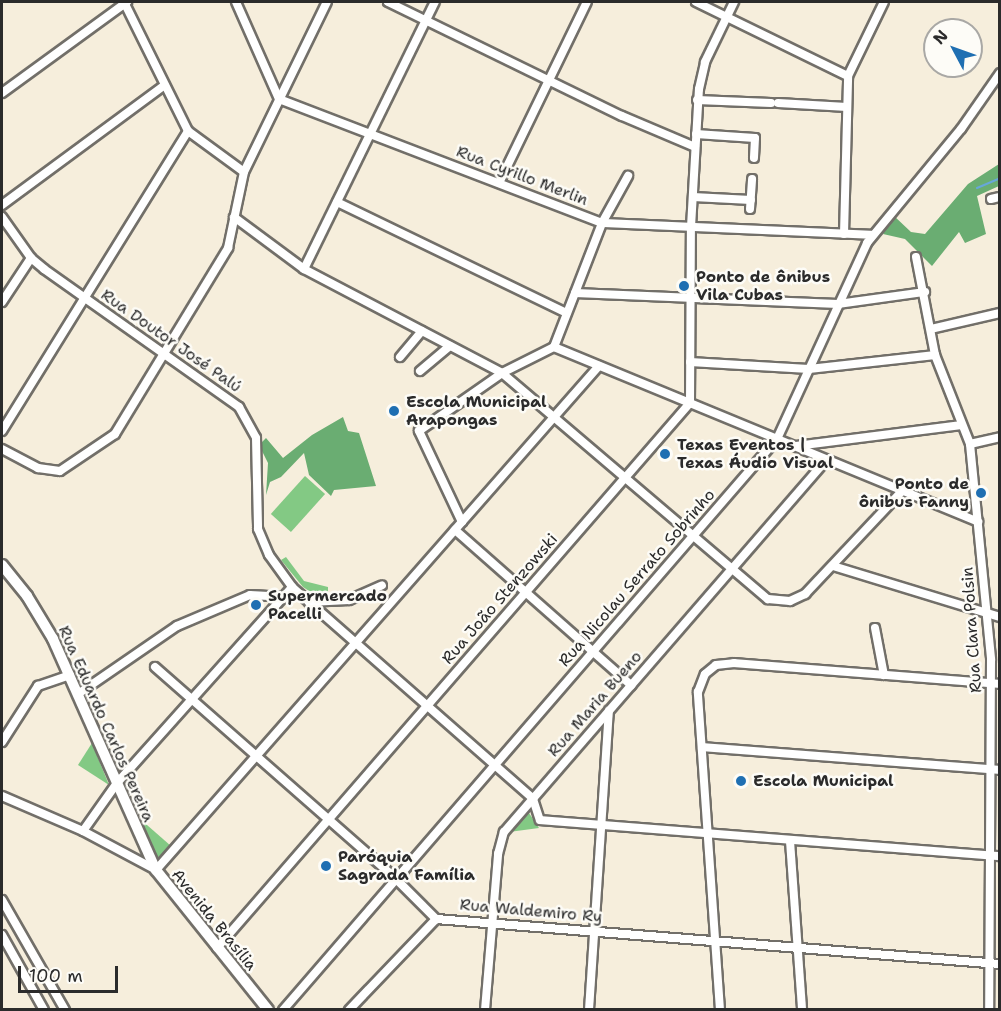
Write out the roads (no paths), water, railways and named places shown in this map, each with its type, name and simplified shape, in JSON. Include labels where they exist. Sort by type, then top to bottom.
[{"type":"main road","name":"Rua Eduardo Carlos Pereira","points":[[2,565],[34,605],[70,675],[156,870]]},
{"type":"main road","name":"Avenida Brasília","points":[[156,870],[268,1010]]},
{"type":"street","points":[[2,93],[125,2],[188,131],[244,171]]},
{"type":"street","points":[[236,2],[279,99]]},
{"type":"street","points":[[4,453],[46,471],[68,469],[115,434],[228,248],[244,171],[327,2]]},
{"type":"street","points":[[388,2],[695,147]]},
{"type":"street","points":[[304,269],[435,2]]},
{"type":"street","points":[[499,183],[587,2]]},
{"type":"street","points":[[696,2],[848,76]]},
{"type":"street","points":[[690,403],[691,227],[697,100],[705,62],[734,2]]},
{"type":"street","points":[[844,234],[848,76],[884,2]]},
{"type":"street","name":"Rua Nicolau Serrato Sobrinho","points":[[283,1010],[777,439],[838,304],[872,236],[961,129],[999,73]]},
{"type":"street","points":[[2,205],[165,85]]},
{"type":"street","name":"Rua Cyrillo Merlin","points":[[279,99],[602,223],[872,236]]},
{"type":"street","points":[[697,100],[847,107]]},
{"type":"street","points":[[2,431],[188,131]]},
{"type":"street","points":[[696,134],[755,138],[754,158]]},
{"type":"street","points":[[462,522],[419,431],[502,373],[554,347],[602,223],[628,176]]},
{"type":"street","points":[[693,197],[751,204],[752,179]]},
{"type":"street","points":[[337,202],[567,313]]},
{"type":"street","name":"Rua Doutor José Palú","points":[[2,217],[31,258],[84,299],[231,400],[250,422],[257,446],[261,540],[292,587],[533,799],[537,816],[544,822],[601,827]]},
{"type":"street","points":[[234,217],[304,269],[502,373],[760,594],[776,601],[805,594],[902,491]]},
{"type":"street","name":"Rua Clara Polsin","points":[[916,257],[925,292],[935,355],[970,444],[996,684],[995,963],[990,1010]]},
{"type":"street","points":[[2,302],[31,258]]},
{"type":"street","points":[[575,293],[838,304],[925,292]]},
{"type":"street","points":[[931,328],[999,313]]},
{"type":"street","points":[[400,357],[422,331]]},
{"type":"street","points":[[420,371],[450,346]]},
{"type":"street","points":[[554,347],[978,522]]},
{"type":"street","points":[[690,362],[809,369],[935,355]]},
{"type":"street","points":[[156,870],[599,366]]},
{"type":"street","name":"Rua João Stenzowski","points":[[217,948],[690,403]]},
{"type":"street","points":[[795,447],[962,425]]},
{"type":"street","points":[[970,444],[999,437]]},
{"type":"street","name":"Rua Maria Bueno","points":[[485,1010],[501,838],[826,460]]},
{"type":"street","points":[[454,530],[631,686]]},
{"type":"street","points":[[832,566],[999,617]]},
{"type":"street","points":[[309,602],[349,600],[382,585]]},
{"type":"street","points":[[83,831],[117,783],[292,587]]},
{"type":"street","points":[[78,694],[177,626],[250,595],[283,597]]},
{"type":"street","points":[[875,628],[884,675]]},
{"type":"street","points":[[720,1010],[698,692],[701,679],[710,669],[734,663],[996,684]]},
{"type":"street","name":"Rua Waldemiro Ry","points":[[155,667],[396,879],[436,919],[995,963]]},
{"type":"street","points":[[2,742],[38,686],[70,675]]},
{"type":"street","points":[[589,1010],[609,711]]},
{"type":"street","points":[[702,747],[995,770]]},
{"type":"street","name":"Avenida Brasília","points":[[2,796],[83,831],[156,870]]},
{"type":"street","points":[[601,827],[995,856]]},
{"type":"street","points":[[790,841],[802,1010]]},
{"type":"street","points":[[2,900],[65,1010]]},
{"type":"street","points":[[349,1010],[436,919]]},
{"type":"street","points":[[2,935],[44,1010]]},
{"type":"waterway","points":[[977,188],[1000,178]]},
{"type":"place","name":"Ponto de ônibus Vila Cubas","points":[[684,286]]},
{"type":"place","name":"Escola Municipal Arapongas","points":[[394,411]]},
{"type":"place","name":"Texas Eventos | Texas Áudio Visual","points":[[665,454]]},
{"type":"place","name":"Ponto de ônibus Fanny","points":[[981,493]]},
{"type":"place","name":"Supermercado Pacelli","points":[[256,605]]},
{"type":"place","name":"Escola Municipal","points":[[741,781]]},
{"type":"place","name":"Paróquia Sagrada Família","points":[[326,866]]}]
